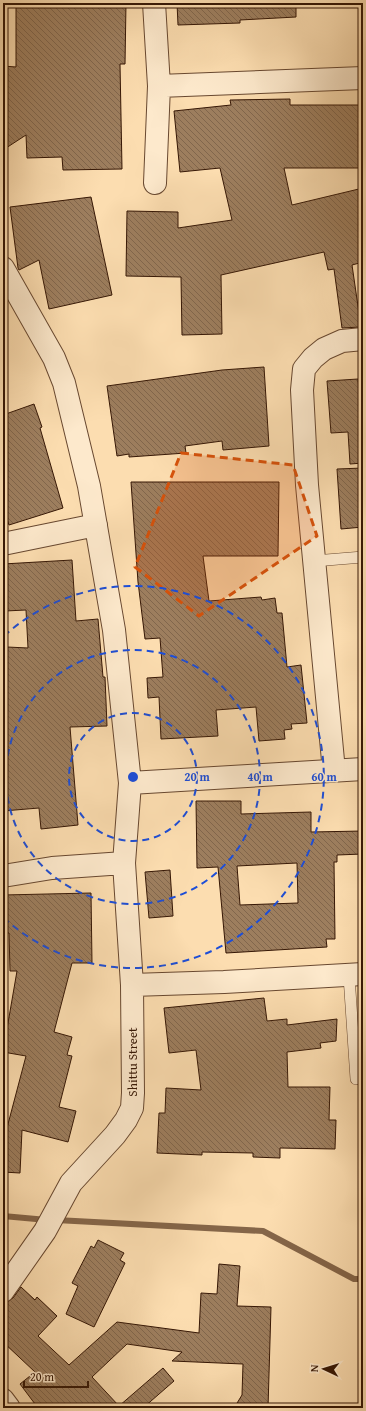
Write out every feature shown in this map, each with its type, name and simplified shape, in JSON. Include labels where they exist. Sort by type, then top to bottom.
[{"type":"street","points":[[154,3],[159,86],[155,183]]},
{"type":"street","points":[[159,86],[363,78]]},
{"type":"street","name":"Shittu Street","points":[[3,268],[54,358],[64,383],[89,486],[114,630],[130,783],[124,863],[132,985],[132,1108],[115,1135],[71,1183],[45,1231],[3,1291]]},
{"type":"street","points":[[334,771],[307,485],[302,390],[304,370],[313,358],[324,349],[342,341],[363,339]]},
{"type":"street","points":[[3,544],[96,525]]},
{"type":"street","points":[[130,783],[363,769]]},
{"type":"street","points":[[3,876],[52,868],[124,863]]},
{"type":"street","points":[[132,985],[356,975]]},
{"type":"street","points":[[3,1400],[9,1408]]},
{"type":"lane","points":[[314,561],[363,557]]},
{"type":"lane","points":[[356,975],[356,1079]]},
{"type":"highlighted area","points":[[181,453],[293,465],[317,536],[199,616],[135,567]]},
{"type":"building","points":[[16,3],[126,3],[125,64],[120,64],[122,169],[63,170],[62,157],[27,158],[26,135],[3,150],[3,66],[16,67]]},
{"type":"building","points":[[177,3],[296,3],[296,17],[240,20],[240,23],[178,25]]},
{"type":"building","points":[[290,99],[290,105],[363,105],[363,168],[284,168],[292,205],[363,188],[363,262],[352,265],[361,327],[342,328],[334,269],[328,270],[324,252],[221,275],[222,334],[182,335],[181,277],[126,276],[127,211],[178,212],[178,228],[232,220],[220,168],[180,172],[174,111],[231,105],[230,100]]},
{"type":"building","points":[[91,197],[112,295],[49,309],[39,260],[19,270],[18,268],[10,207]]},
{"type":"building","points":[[264,367],[269,446],[223,450],[222,441],[185,446],[186,453],[129,457],[129,454],[117,456],[107,386],[222,370]]},
{"type":"building","points":[[358,379],[359,390],[363,390],[363,463],[350,464],[348,432],[331,433],[327,381]]},
{"type":"building","points":[[34,404],[42,427],[40,428],[63,508],[9,525],[3,506],[3,415]]},
{"type":"building","points":[[363,468],[363,527],[341,529],[337,469]]},
{"type":"building","points":[[131,482],[279,482],[278,556],[203,556],[209,601],[261,597],[262,600],[275,598],[277,613],[282,613],[287,667],[301,665],[307,723],[291,724],[292,729],[284,730],[285,739],[259,741],[256,707],[216,710],[218,736],[161,739],[159,697],[148,698],[147,678],[163,677],[160,638],[145,639],[138,582]]},
{"type":"building","points":[[72,560],[76,621],[98,619],[103,677],[105,677],[107,726],[70,727],[78,825],[41,829],[39,808],[3,811],[3,676],[6,675],[7,647],[28,648],[26,610],[5,611],[3,564]]},
{"type":"building","points":[[196,801],[241,801],[241,814],[311,812],[311,832],[363,831],[363,854],[337,855],[337,862],[334,862],[335,939],[326,939],[327,947],[226,953],[218,867],[197,868]],"holes":[[[297,863],[298,903],[240,905],[237,866]]]},
{"type":"building","points":[[170,870],[173,916],[149,918],[145,872]]},
{"type":"building","points":[[91,893],[92,963],[72,963],[54,1032],[72,1037],[67,1055],[72,1056],[59,1107],[76,1111],[68,1142],[22,1130],[20,1173],[3,1172],[3,1143],[26,1056],[3,1052],[17,971],[10,971],[9,933],[3,933],[3,895]]},
{"type":"building","points":[[264,998],[267,1021],[287,1019],[287,1025],[337,1019],[336,1041],[320,1043],[321,1048],[287,1052],[288,1087],[330,1087],[329,1120],[336,1120],[335,1149],[280,1148],[280,1158],[253,1157],[253,1153],[202,1152],[202,1155],[157,1153],[159,1113],[165,1113],[166,1088],[201,1090],[196,1050],[169,1053],[164,1008]]},
{"type":"building","points":[[98,1240],[124,1253],[120,1260],[125,1263],[94,1327],[66,1314],[78,1286],[72,1283],[91,1246],[94,1248]]},
{"type":"building","points":[[219,1264],[240,1266],[237,1306],[271,1307],[268,1408],[234,1408],[242,1395],[243,1364],[172,1361],[182,1352],[127,1344],[92,1377],[119,1406],[163,1368],[174,1381],[143,1408],[38,1408],[20,1384],[35,1372],[3,1342],[3,1303],[13,1298],[21,1287],[35,1300],[37,1297],[57,1316],[38,1336],[69,1365],[117,1322],[199,1333],[201,1293],[217,1294]]},
{"type":"waterway","points":[[3,1216],[47,1220]]},
{"type":"waterway","points":[[56,1220],[263,1231],[354,1279],[363,1279]]}]
